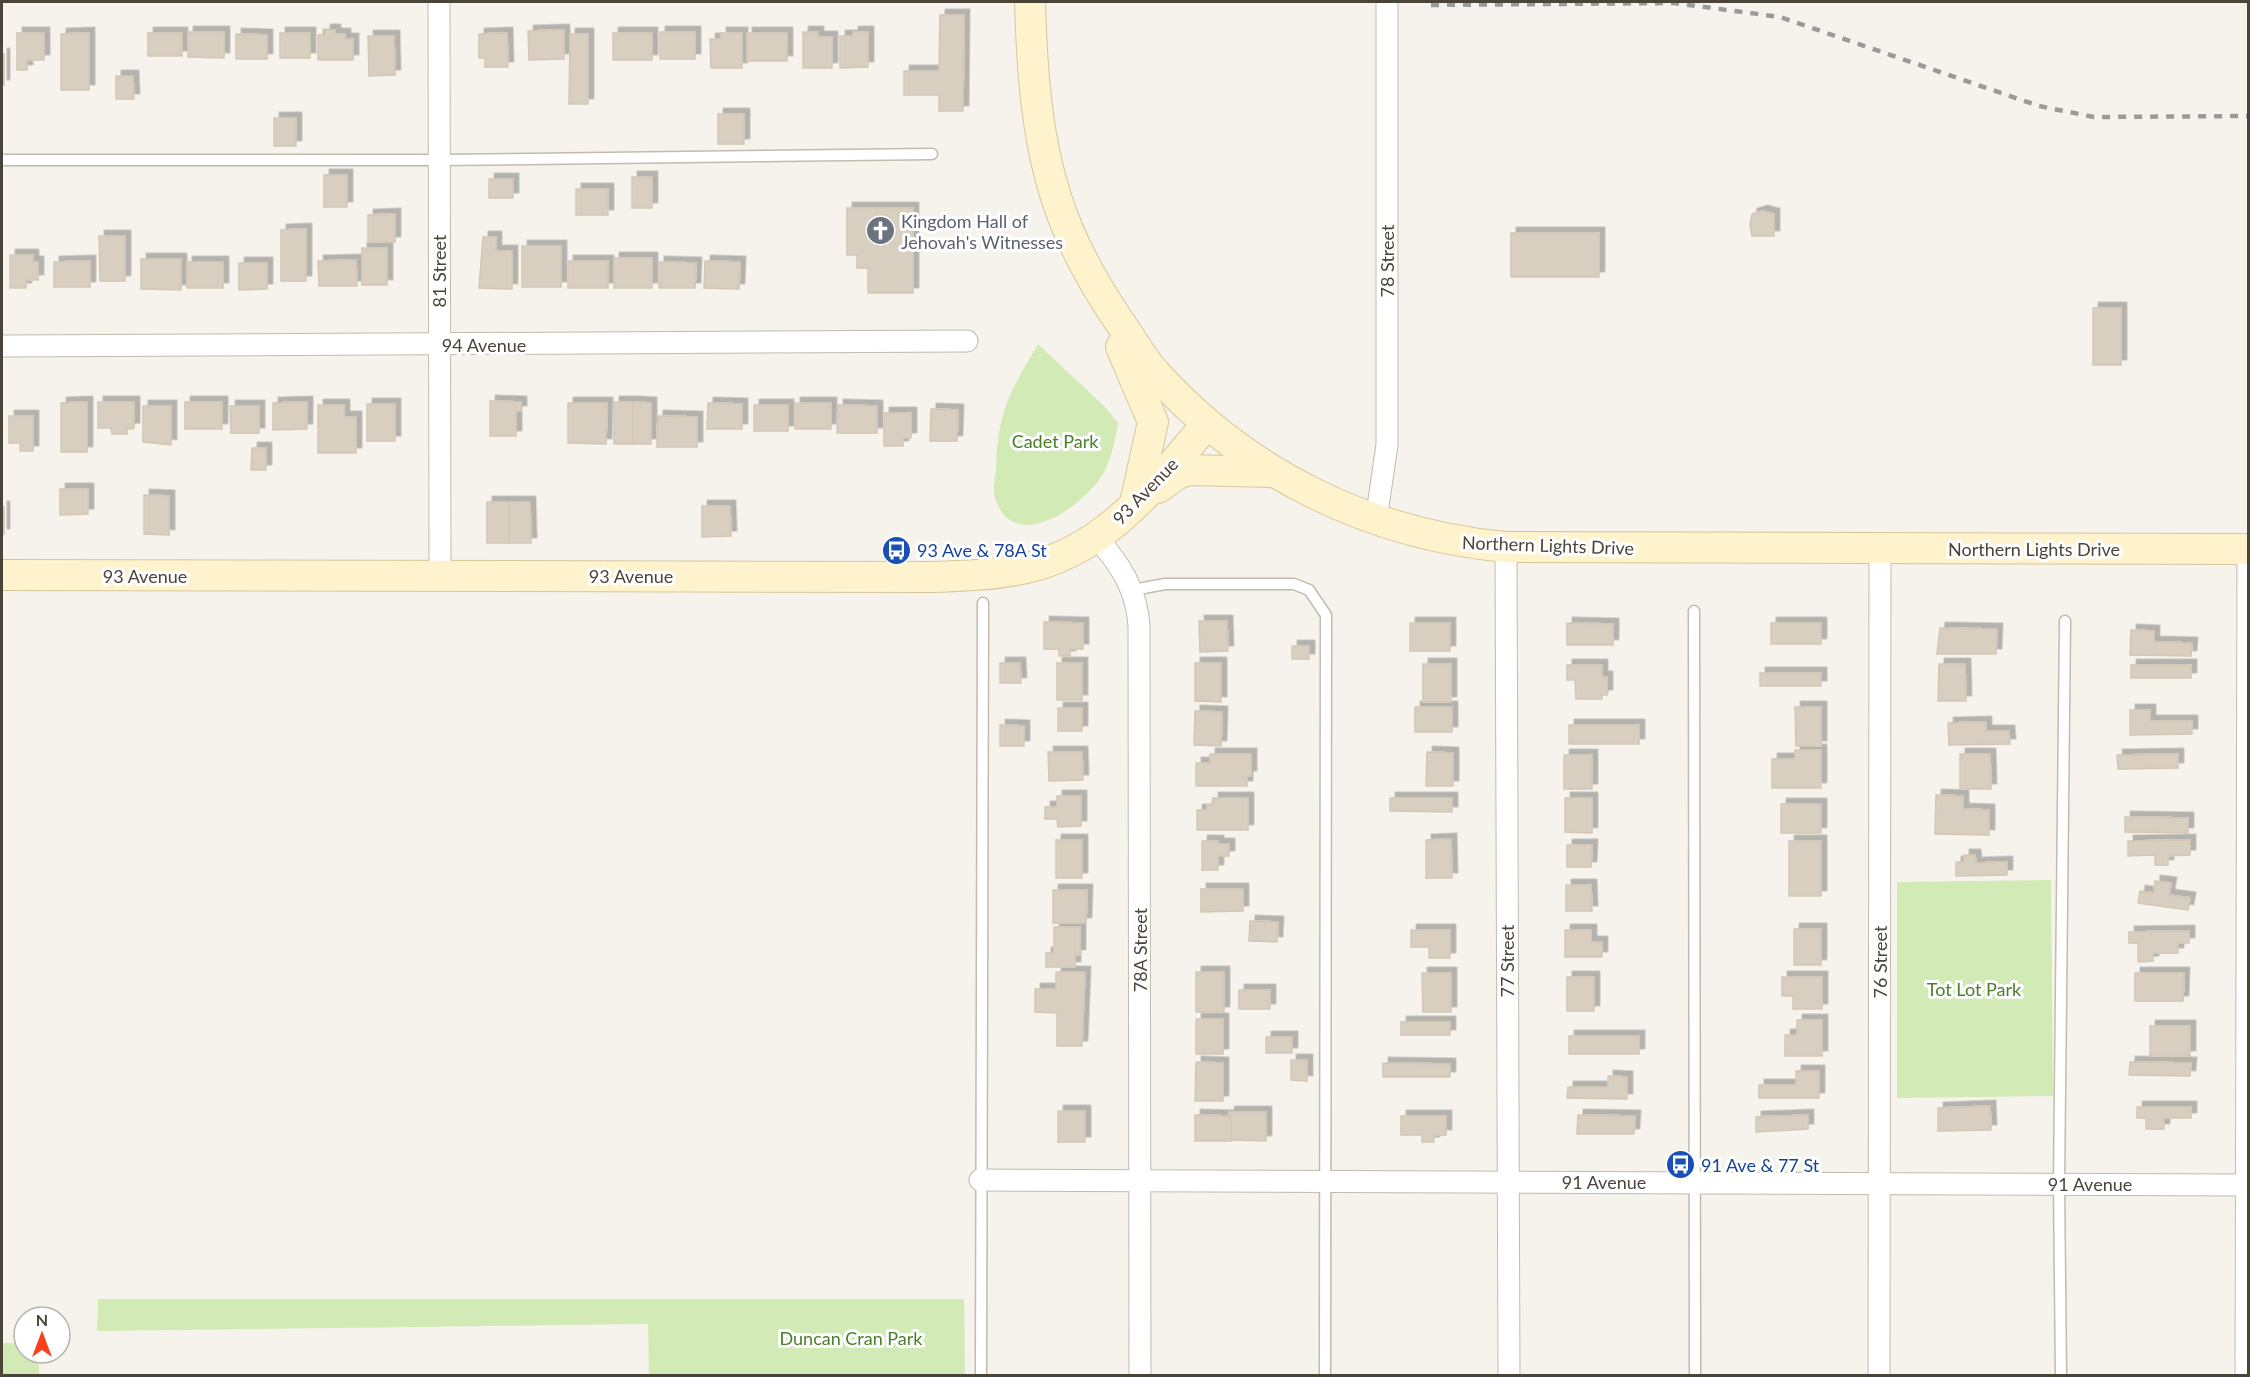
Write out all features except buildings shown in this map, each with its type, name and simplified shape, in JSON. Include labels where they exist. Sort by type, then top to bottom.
[{"type":"main road","name":"Northern Lights Drive","points":[[1030,2],[1034,83],[1041,137],[1058,203],[1095,287],[1155,374],[1206,425],[1273,472],[1305,491],[1376,520],[1429,536],[1506,547],[2248,549]]},
{"type":"main road","points":[[1095,287],[1153,422],[1134,506]]},
{"type":"main road","name":"93 Avenue","points":[[2,576],[933,577],[986,575],[1041,564],[1097,537],[1134,506],[1206,425]]},
{"type":"main road","points":[[1134,506],[1176,475],[1188,470],[1273,472]]},
{"type":"street","name":"81 Street","points":[[439,2],[440,576]]},
{"type":"street","name":"78 Street","points":[[1376,520],[1387,446],[1387,2]]},
{"type":"street","name":"94 Avenue","points":[[2,346],[967,341]]},
{"type":"street","name":"78A Street","points":[[1097,537],[1117,560],[1133,590],[1139,626],[1140,1376]]},
{"type":"street","name":"77 Street","points":[[1506,547],[1509,1376]]},
{"type":"street","name":"76 Street","points":[[1879,1376],[1880,549]]},
{"type":"street","points":[[2246,1376],[2248,549]]},
{"type":"street","name":"91 Avenue","points":[[980,1180],[2247,1185]]},
{"type":"lane","points":[[2,160],[440,160],[932,154]]},
{"type":"lane","points":[[1133,590],[1165,584],[1294,584],[1310,590],[1326,615],[1325,1376]]},
{"type":"lane","points":[[981,1376],[983,603]]},
{"type":"lane","points":[[1694,611],[1695,1376]]},
{"type":"lane","points":[[2061,1376],[2059,1184],[2065,621]]},
{"type":"green space","name":"Cadet Park","points":[[1038,344],[1105,407],[1118,423],[1107,466],[1083,497],[1052,519],[1035,524],[1019,524],[1006,517],[996,501],[994,485],[997,449],[999,432],[1012,390]]},
{"type":"green space","name":"Tot Lot Park","points":[[2051,880],[2053,1096],[1897,1098],[1897,882]]},
{"type":"green space","name":"Duncan Cran Park","points":[[98,1299],[964,1299],[965,1375],[649,1375],[648,1324],[97,1331]]},
{"type":"green space","points":[[2,1343],[12,1343],[12,1365],[39,1365],[39,1375],[2,1375]]},
{"type":"railway","points":[[1431,5],[1674,3],[1780,17],[2039,106],[2094,117],[2248,116]]},
{"type":"place","name":"Kingdom Hall of Jehovah's Witnesses","points":[[880,231]]},
{"type":"place","name":"93 Ave & 78A St","points":[[896,550]]},
{"type":"place","name":"91 Ave & 77 St","points":[[1680,1165]]}]
